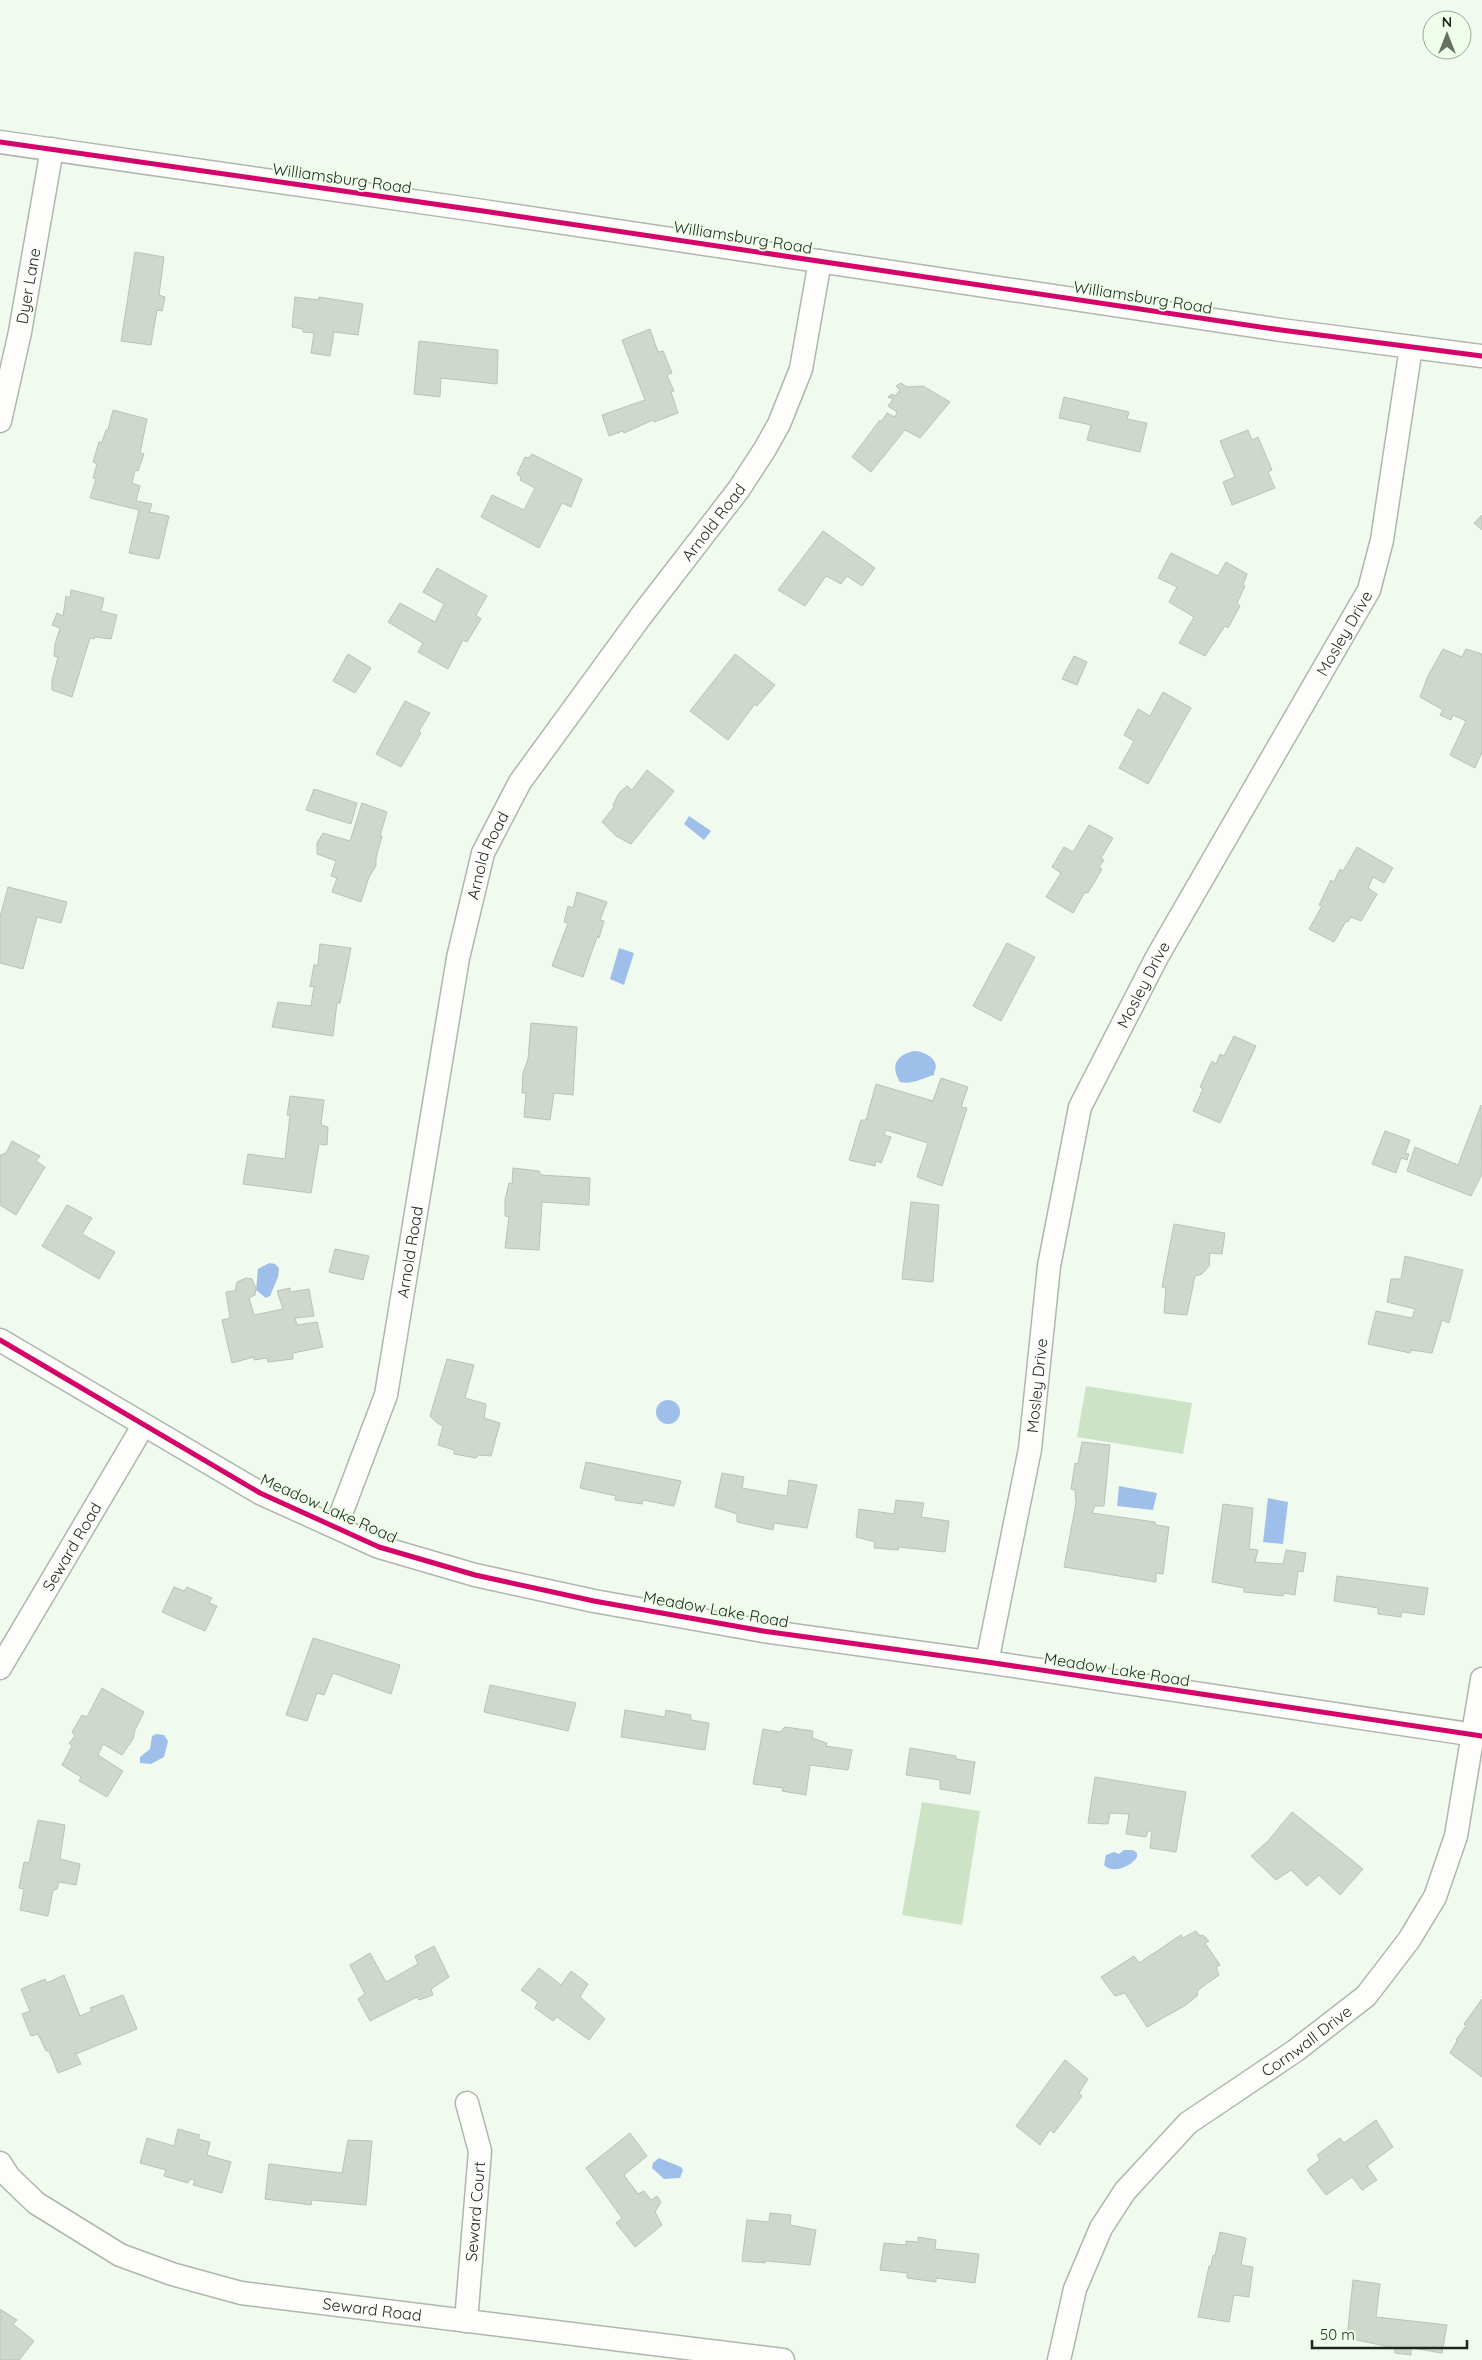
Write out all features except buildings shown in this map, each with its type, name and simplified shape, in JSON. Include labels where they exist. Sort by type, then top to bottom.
[{"type":"street","name":"Williamsburg Road","points":[[0,142],[1281,330],[1482,356]]},
{"type":"street","name":"Dyer Lane","points":[[0,421],[20,332],[52,150]]},
{"type":"street","name":"Arnold Road","points":[[336,1527],[386,1395],[458,958],[483,853],[520,782],[641,616],[739,489],[779,424],[801,369],[820,261]]},
{"type":"street","name":"Mosley Drive","points":[[987,1662],[1030,1449],[1049,1266],[1080,1107],[1158,957],[1369,590],[1382,540],[1412,347]]},
{"type":"street","name":"Meadow Lake Road","points":[[0,1340],[143,1426],[260,1493],[379,1547],[475,1575],[594,1601],[763,1631],[987,1662],[1477,1735]]},
{"type":"street","name":"Seward Road","points":[[0,1668],[143,1426]]},
{"type":"street","name":"Cornwall Drive","points":[[1059,2360],[1075,2289],[1101,2228],[1125,2191],[1188,2123],[1295,2051],[1366,1996],[1409,1940],[1435,1897],[1456,1836],[1477,1735],[1482,1679]]},
{"type":"street","name":"Seward Court","points":[[466,2321],[480,2151],[468,2103]]},
{"type":"street","name":"Seward Road","points":[[0,2163],[9,2177],[36,2203],[120,2255],[172,2274],[246,2294],[782,2360]]},
{"type":"green space","points":[[1086,1386],[1192,1403],[1183,1454],[1077,1437]]},
{"type":"green space","points":[[922,1802],[980,1811],[962,1925],[902,1915]]},
{"type":"water","points":[[689,816],[711,831],[704,840],[684,824]]},
{"type":"water","points":[[619,948],[634,953],[624,985],[610,979]]},
{"type":"water","points":[[914,1051],[924,1053],[934,1060],[936,1067],[934,1075],[913,1082],[900,1082],[895,1071],[896,1062],[903,1055]]},
{"type":"water","points":[[269,1263],[275,1264],[279,1268],[278,1277],[270,1296],[266,1298],[256,1290],[258,1269]]},
{"type":"water","points":[[663,1400],[673,1400],[680,1407],[680,1417],[673,1424],[663,1424],[656,1417],[656,1407]]},
{"type":"water","points":[[1119,1486],[1157,1493],[1153,1510],[1117,1506]]},
{"type":"water","points":[[1268,1498],[1288,1502],[1283,1544],[1263,1542]]},
{"type":"water","points":[[156,1734],[164,1735],[168,1741],[164,1757],[151,1764],[140,1763],[140,1757],[150,1749],[152,1736]]},
{"type":"water","points":[[1124,1850],[1133,1850],[1137,1853],[1137,1857],[1131,1864],[1117,1869],[1108,1868],[1104,1865],[1106,1855],[1114,1852],[1119,1854]]},
{"type":"water","points":[[659,2158],[681,2167],[683,2170],[680,2178],[664,2179],[652,2168],[653,2163]]},
{"type":"cycle path","points":[[0,142],[483,211],[1281,330],[1482,356]]},
{"type":"cycle path","points":[[0,1340],[260,1493],[379,1547],[475,1575],[594,1601],[763,1631],[987,1662],[1482,1736]]}]
